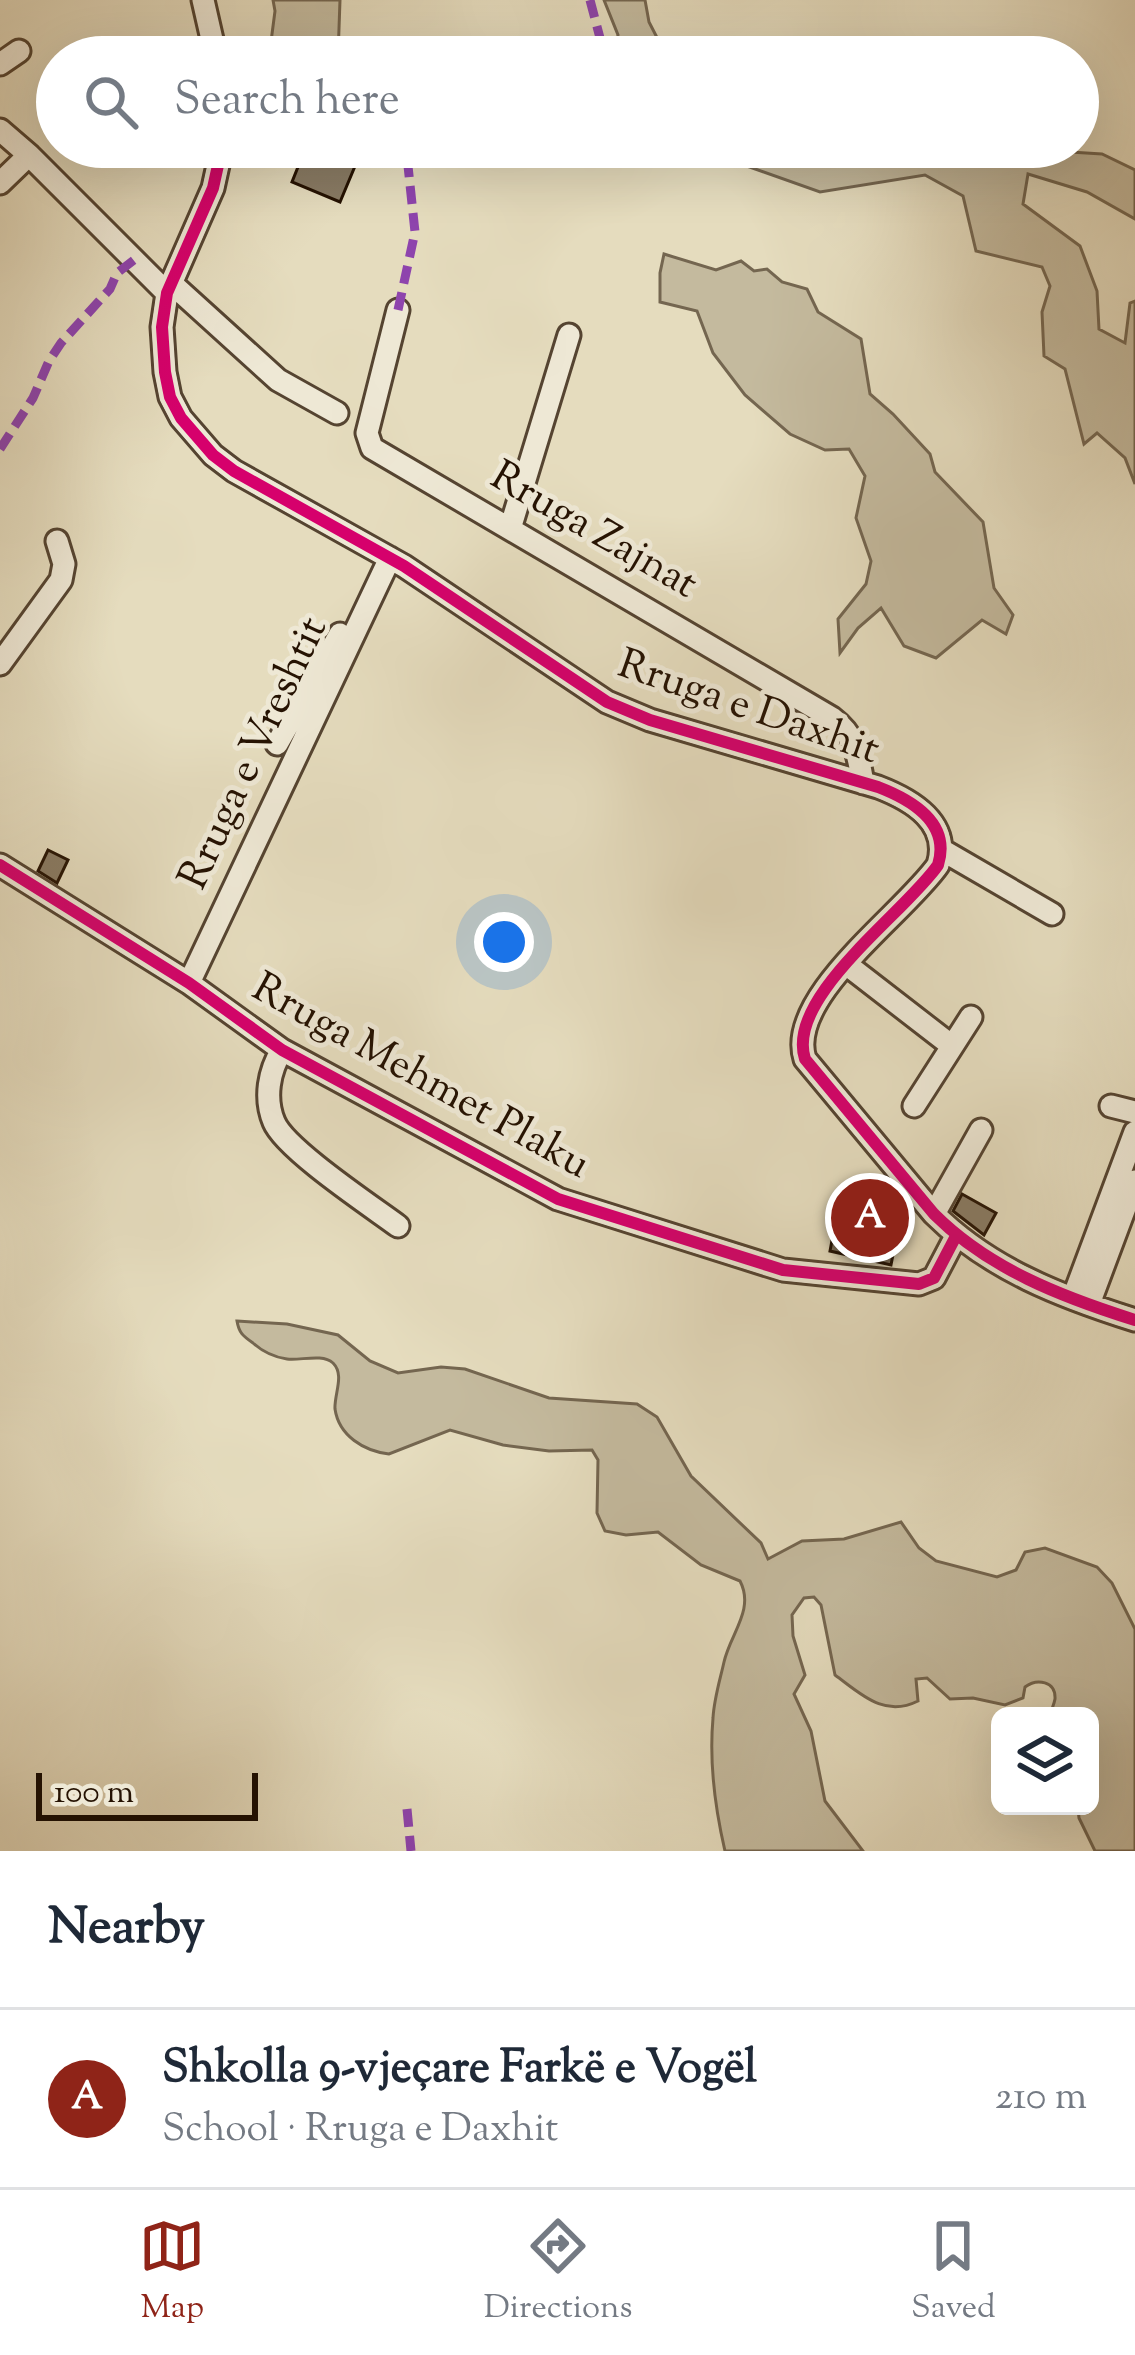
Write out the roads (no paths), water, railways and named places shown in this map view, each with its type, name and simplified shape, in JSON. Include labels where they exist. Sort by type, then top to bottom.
[{"type":"street","points":[[203,0],[211,36]]},
{"type":"street","points":[[0,130],[36,162]]},
{"type":"street","points":[[0,183],[29,155]]},
{"type":"street","points":[[43,168],[169,288],[278,380],[337,413]]},
{"type":"street","name":"Rruga e Daxhit","points":[[217,168],[169,288],[161,327],[170,397],[194,436],[234,471],[385,555],[628,712],[893,793],[928,816],[942,850]]},
{"type":"street","name":"Rruga Zajnat","points":[[398,310],[367,434],[372,448],[832,718],[851,735],[863,783]]},
{"type":"street","points":[[511,529],[568,335]]},
{"type":"street","points":[[0,664],[61,580],[64,564],[57,541]]},
{"type":"street","points":[[278,744],[385,555]]},
{"type":"street","name":"Rruga e Vreshtit","points":[[189,983],[385,555]]},
{"type":"street","points":[[1052,914],[942,850],[934,872],[829,982],[792,1050],[956,1236],[1019,1276],[1135,1320]]},
{"type":"street","name":"Rruga Mehmet Plaku","points":[[0,865],[189,983],[282,1050],[558,1198],[783,1270],[919,1284],[934,1278],[956,1236]]},
{"type":"street","points":[[847,964],[952,1046]]},
{"type":"street","points":[[914,1106],[971,1017]]},
{"type":"street","points":[[282,1050],[271,1068],[269,1096],[275,1125],[293,1146],[398,1226]]},
{"type":"street","points":[[1112,1106],[1135,1112]]},
{"type":"street","points":[[934,1214],[981,1130]]},
{"type":"street","points":[[1081,1301],[1135,1132]]},
{"type":"street","points":[[1081,1301],[1135,1181]]},
{"type":"place","name":"Shkolla 9-vjeçare Farkë e Vogël","points":[[870,1218]]}]
